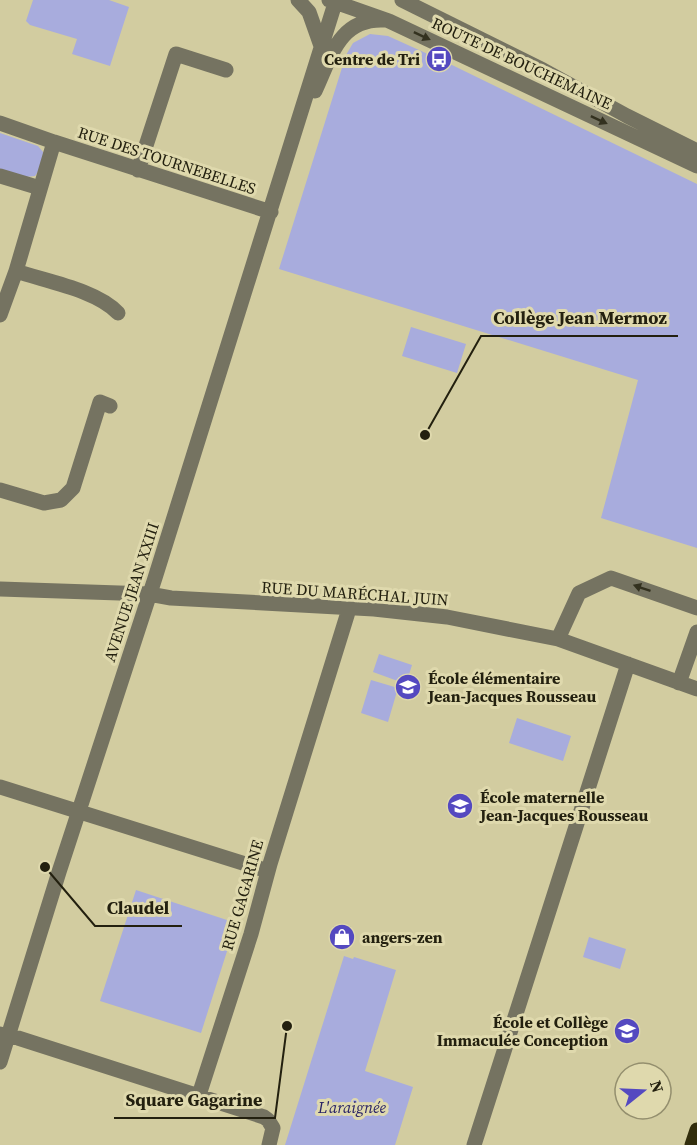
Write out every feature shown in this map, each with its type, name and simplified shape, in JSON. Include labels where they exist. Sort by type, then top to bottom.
[{"type":"main road","points":[[692,1145],[697,1130]]},
{"type":"street","points":[[298,0],[309,12],[321,46]]},
{"type":"street","name":"AVENUE JEAN XXIII","points":[[0,1062],[4,1035],[79,813],[271,212],[333,0]]},
{"type":"street","name":"ROUTE DE BOUCHEMAINE","points":[[333,0],[389,21],[697,166]]},
{"type":"street","name":"ROUTE DE BOUCHEMAINE","points":[[402,0],[543,70],[697,151]]},
{"type":"street","name":"AVENUE JEAN XXIII","points":[[295,134],[337,43],[343,35],[367,21],[389,21]]},
{"type":"street","points":[[138,170],[176,54],[226,70]]},
{"type":"street","points":[[0,123],[54,142]]},
{"type":"street","name":"RUE DES TOURNEBELLES","points":[[0,315],[16,271],[54,142],[271,212]]},
{"type":"street","points":[[0,176],[40,188]]},
{"type":"street","points":[[16,271],[90,294],[110,304],[117,313]]},
{"type":"street","points":[[0,490],[44,502],[61,501],[73,488],[100,402],[110,406]]},
{"type":"street","points":[[558,639],[579,593],[611,578],[697,608]]},
{"type":"street","name":"RUE DU MARÉCHAL JUIN","points":[[0,589],[149,594],[171,598],[447,617],[558,639],[697,689]]},
{"type":"street","name":"RUE GAGARINE","points":[[199,1095],[254,923],[348,609]]},
{"type":"street","points":[[679,683],[697,632]]},
{"type":"street","points":[[474,1145],[628,664]]},
{"type":"street","points":[[0,788],[268,871]]},
{"type":"street","points":[[4,1035],[199,1095],[268,1120],[273,1128],[269,1145]]},
{"type":"green space","points":[[33,0],[109,0],[129,7],[110,66],[72,54],[77,39],[30,25],[26,21]]},
{"type":"green space","points":[[370,34],[388,36],[452,65],[697,184],[697,548],[601,518],[638,380],[279,269],[346,55],[353,43]]},
{"type":"green space","points":[[0,133],[38,146],[43,152],[42,166],[35,176],[25,177],[0,170]]},
{"type":"green space","points":[[411,327],[466,344],[457,373],[402,356]]},
{"type":"green space","points":[[379,654],[412,665],[406,684],[373,672]]},
{"type":"green space","points":[[371,680],[398,688],[388,722],[361,713]]},
{"type":"green space","points":[[517,718],[571,736],[563,761],[509,743]]},
{"type":"green space","points":[[136,890],[236,923],[201,1033],[100,1001]]},
{"type":"green space","points":[[589,937],[626,949],[620,969],[583,957]]},
{"type":"green space","name":"L'araignée","points":[[344,956],[396,970],[365,1071],[413,1087],[395,1145],[285,1145]]},
{"type":"place","name":"Centre de Tri","points":[[439,59]]},
{"type":"place","name":"Collège Jean Mermoz","points":[[425,435]]},
{"type":"place","name":"École élémentaire Jean-Jacques Rousseau","points":[[408,687]]},
{"type":"place","name":"École maternelle Jean-Jacques Rousseau","points":[[460,806]]},
{"type":"place","name":"Claudel","points":[[45,867]]},
{"type":"place","name":"angers-zen","points":[[342,937]]},
{"type":"place","name":"Square Gagarine","points":[[287,1026]]},
{"type":"place","name":"École et Collège Immaculée Conception","points":[[627,1031]]}]
